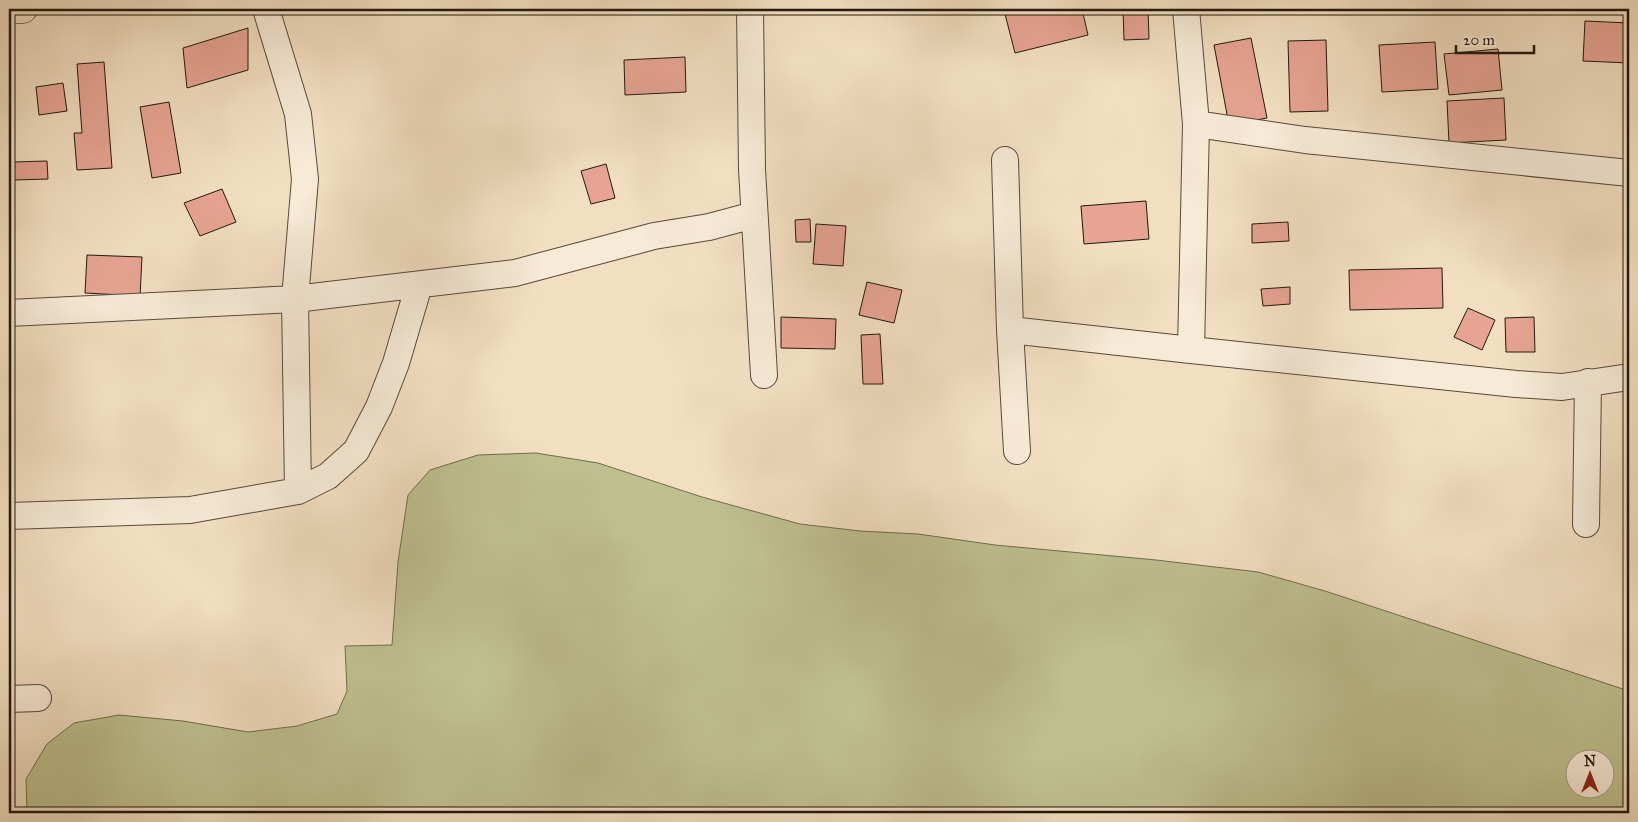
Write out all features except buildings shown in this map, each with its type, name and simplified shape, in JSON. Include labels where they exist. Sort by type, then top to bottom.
[{"type":"main road","points":[[9,10],[22,9]]},
{"type":"street","points":[[266,9],[298,114],[305,179],[295,299],[298,492]]},
{"type":"street","points":[[750,9],[752,169],[764,375]]},
{"type":"street","points":[[1186,9],[1196,124],[1191,350]]},
{"type":"street","points":[[1196,124],[1304,140],[1629,173]]},
{"type":"street","points":[[1005,160],[1010,330],[1017,450]]},
{"type":"street","points":[[9,313],[295,299],[515,273],[654,236],[709,227],[754,215]]},
{"type":"street","points":[[9,516],[190,510],[298,492],[328,476],[356,450],[379,407],[398,355],[419,285]]},
{"type":"street","points":[[1010,330],[1562,387],[1629,378]]},
{"type":"street","points":[[1586,524],[1588,382]]},
{"type":"street","points":[[9,699],[38,698]]},
{"type":"green space","points":[[536,453],[598,463],[702,497],[800,524],[860,531],[918,534],[995,545],[1156,560],[1258,572],[1325,591],[1629,691],[1629,813],[27,813],[26,779],[47,744],[74,723],[119,715],[183,721],[248,732],[297,726],[337,714],[347,691],[345,646],[392,645],[398,562],[408,495],[430,470],[478,455]]}]
